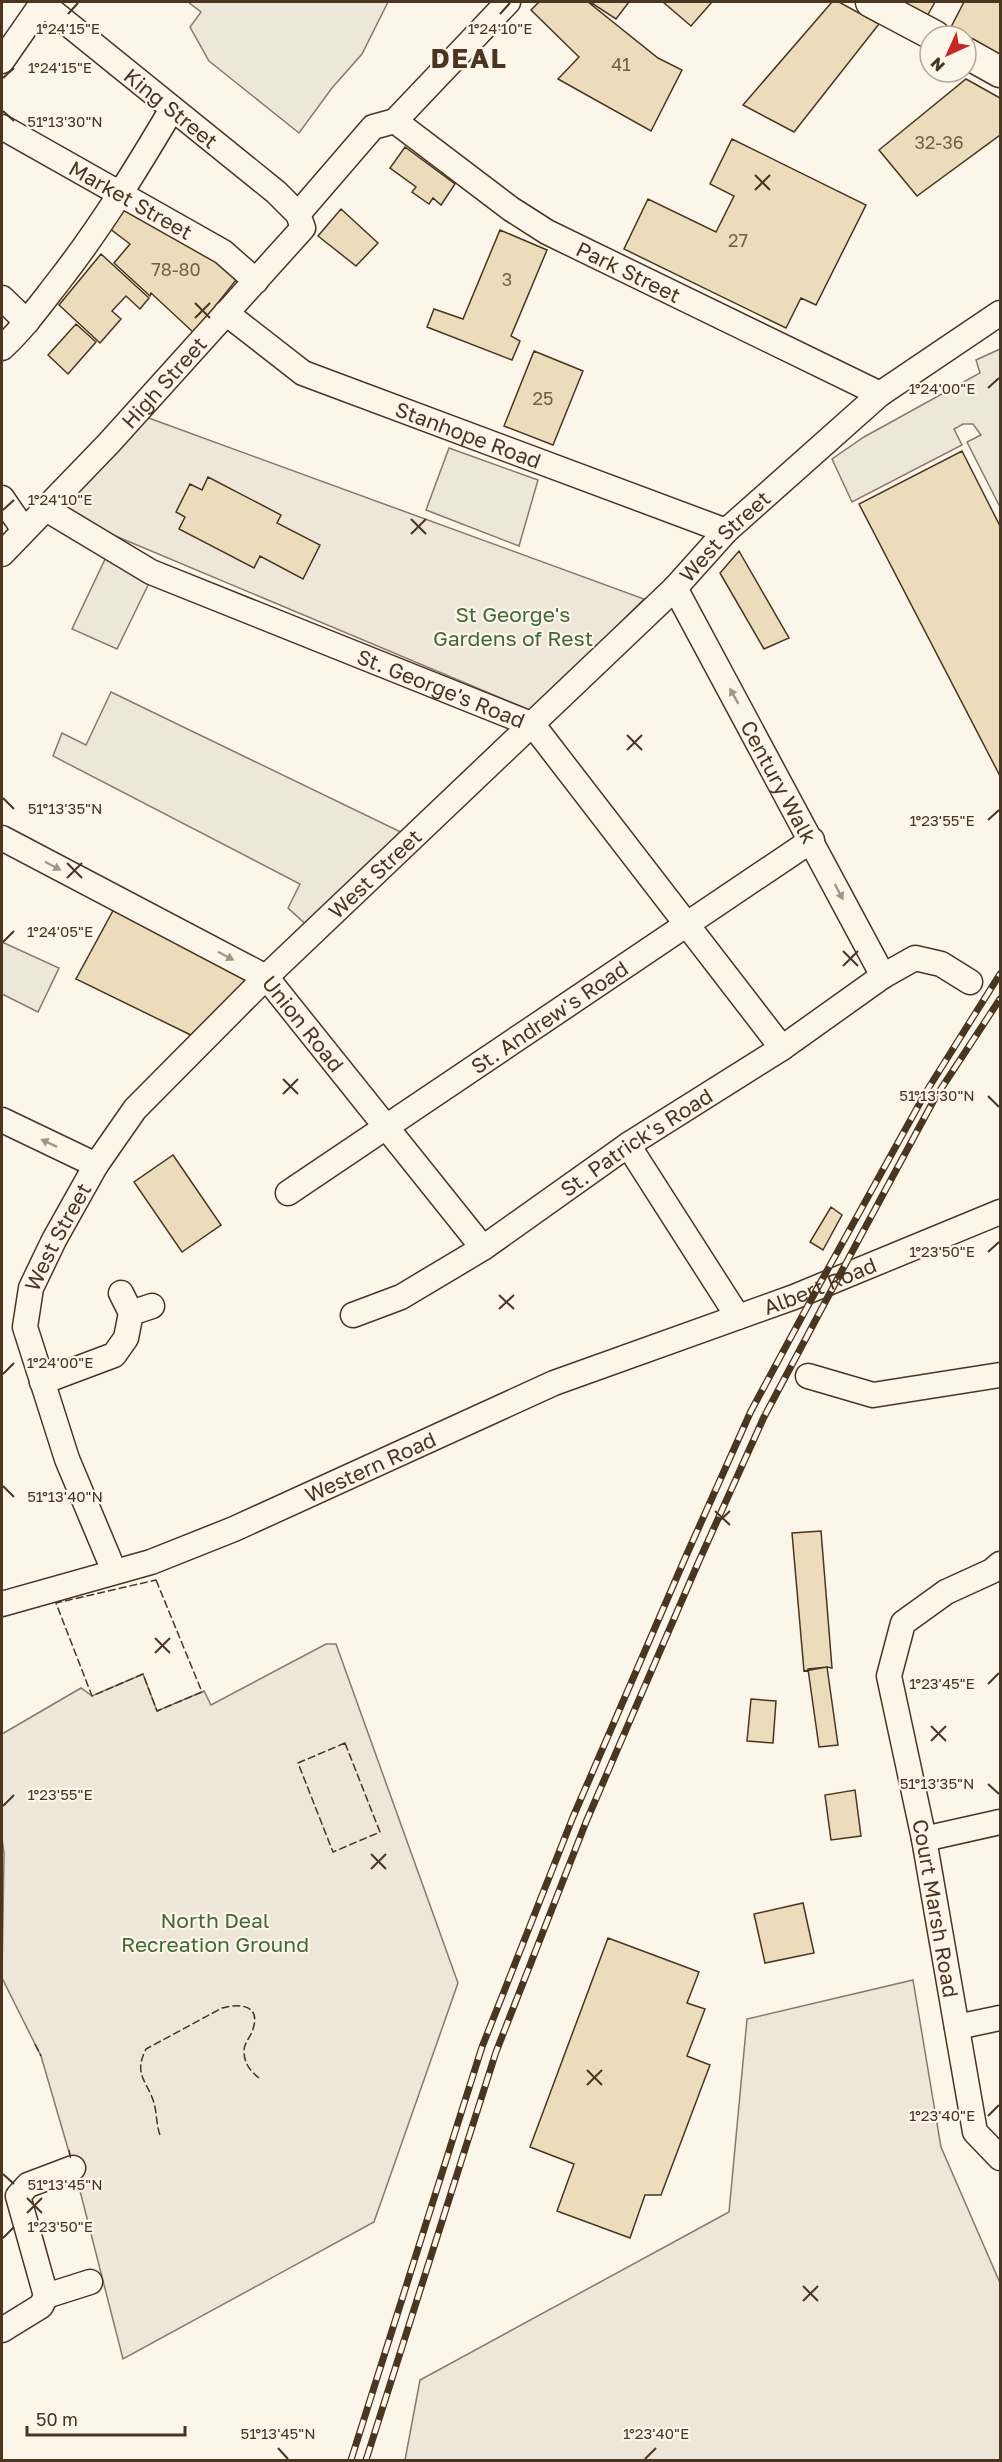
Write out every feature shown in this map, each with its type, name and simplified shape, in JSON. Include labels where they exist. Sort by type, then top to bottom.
[{"type":"main road","points":[[871,2],[918,27]]},
{"type":"main road","points":[[978,60],[1000,72]]},
{"type":"street","points":[[2,61],[43,2]]},
{"type":"street","name":"King Street","points":[[43,2],[276,192],[298,214]]},
{"type":"street","points":[[298,214],[374,127],[395,121],[508,2]]},
{"type":"street","points":[[2,348],[27,322],[121,195],[172,109]]},
{"type":"street","name":"Park Street","points":[[395,121],[511,209],[548,232],[880,394]]},
{"type":"street","name":"Market Street","points":[[2,127],[223,252],[256,281]]},
{"type":"street","name":"High Street","points":[[2,554],[109,443],[303,228],[298,214]]},
{"type":"street","points":[[2,298],[27,322]]},
{"type":"street","name":"Stanhope Road","points":[[226,313],[303,373],[726,531]]},
{"type":"street","name":"West Street","points":[[114,1571],[67,1459],[25,1327],[32,1288],[54,1240],[96,1165],[135,1109],[266,977],[675,588],[726,531],[880,394],[1000,313]]},
{"type":"street","points":[[2,498],[24,530]]},
{"type":"street","name":"St. George's Road","points":[[46,509],[151,572],[533,725],[782,1048]]},
{"type":"street","name":"Century Walk","points":[[675,588],[884,976]]},
{"type":"street","name":"Union Road","points":[[2,838],[266,977],[483,1248]]},
{"type":"street","name":"St. Andrew's Road","points":[[288,1193],[812,840]]},
{"type":"street","name":"St. Patrick's Road","points":[[354,1315],[401,1297],[483,1248],[628,1145],[782,1048],[884,976],[915,958],[941,964],[970,982]]},
{"type":"street","points":[[2,1120],[96,1165]]},
{"type":"street","points":[[628,1145],[738,1317]]},
{"type":"street","name":"Albert Road","points":[[738,1317],[794,1297],[1000,1213]]},
{"type":"street","points":[[42,1382],[114,1355],[126,1338],[135,1304]]},
{"type":"street","name":"Western Road","points":[[2,1604],[151,1562],[234,1529],[554,1383],[738,1317]]},
{"type":"street","points":[[808,1376],[873,1395],[1000,1375]]},
{"type":"street","name":"Court Marsh Road","points":[[1000,1564],[992,1571],[946,1592],[903,1623],[889,1676],[924,1839],[975,2132],[1000,2158]]},
{"type":"street","points":[[924,1839],[1000,1822]]},
{"type":"street","points":[[957,2027],[1000,2018]]},
{"type":"street","points":[[2,2330],[41,2306],[46,2296],[18,2196],[28,2185],[73,2168]]},
{"type":"street","points":[[46,2296],[90,2282]]},
{"type":"green space","name":"St George's Gardens of Rest","points":[[146,417],[644,599],[532,711],[106,532],[63,505]]},
{"type":"green space","name":"North Deal Recreation Ground","points":[[326,1644],[336,1644],[458,1983],[374,2222],[123,2359],[78,2183],[41,2056],[2,1978],[4,1853],[2,1734],[81,1688],[92,1696],[143,1674],[157,1711],[204,1691],[211,1705]]},
{"type":"green space","points":[[913,1980],[941,2147],[1000,2283],[1000,2460],[405,2460],[420,2380],[729,2212],[747,2019]]},
{"type":"shaded area","points":[[188,2],[388,2],[362,54],[332,88],[299,133],[209,61],[190,27],[201,12]]},
{"type":"shaded area","points":[[1000,349],[1000,507],[967,442],[981,435],[973,424],[963,424],[954,429],[962,445],[852,502],[832,459],[864,437],[980,373],[976,360]]},
{"type":"shaded area","points":[[449,448],[538,480],[519,546],[426,510]]},
{"type":"shaded area","points":[[108,553],[154,573],[117,649],[72,629]]},
{"type":"shaded area","points":[[111,692],[409,836],[311,929],[288,908],[300,884],[53,756],[62,733],[86,745]]},
{"type":"shaded area","points":[[2,942],[59,968],[38,1012],[2,994]]},
{"type":"building","points":[[539,2],[588,2],[658,58],[682,70],[651,131],[558,79],[579,57],[531,10]]},
{"type":"building","points":[[590,2],[629,2],[616,19]]},
{"type":"building","points":[[663,2],[712,2],[691,26]]},
{"type":"building","points":[[832,2],[839,2],[879,24],[794,132],[743,105]]},
{"type":"building","points":[[898,2],[935,2],[926,18]]},
{"type":"building","points":[[964,2],[1000,2],[1000,55],[978,44],[978,24],[953,24]]},
{"type":"building","points":[[960,84],[975,84],[1000,98],[1000,135],[917,196],[879,150]]},
{"type":"building","points":[[732,139],[866,205],[816,305],[801,298],[786,328],[624,249],[648,199],[716,232],[734,196],[710,184]]},
{"type":"building","points":[[405,147],[455,184],[441,205],[433,198],[429,204],[412,192],[416,187],[390,168]]},
{"type":"building","points":[[127,201],[240,275],[194,333],[114,263],[130,244],[109,228]]},
{"type":"building","points":[[341,209],[378,243],[356,266],[318,236]]},
{"type":"building","points":[[500,230],[547,250],[511,336],[520,341],[512,360],[427,327],[434,309],[463,319]]},
{"type":"building","points":[[101,254],[149,298],[140,309],[126,296],[112,311],[121,319],[100,343],[59,305]]},
{"type":"building","points":[[76,324],[96,342],[68,374],[48,355]]},
{"type":"building","points":[[534,351],[583,371],[553,445],[504,426]]},
{"type":"building","points":[[962,451],[1000,526],[1000,776],[859,504]]},
{"type":"building","points":[[208,477],[281,515],[277,523],[320,545],[303,579],[260,556],[254,568],[179,529],[185,517],[176,512],[190,484],[202,490]]},
{"type":"building","points":[[739,551],[789,638],[764,649],[720,573]]},
{"type":"building","points":[[115,907],[258,977],[197,1038],[76,979]]},
{"type":"building","points":[[173,1155],[221,1225],[182,1252],[134,1182]]},
{"type":"building","points":[[831,1207],[842,1215],[823,1250],[810,1242]]},
{"type":"building","points":[[821,1531],[832,1668],[804,1671],[792,1533]]},
{"type":"building","points":[[827,1667],[838,1745],[819,1747],[808,1669]]},
{"type":"building","points":[[751,1699],[776,1701],[773,1743],[747,1741]]},
{"type":"building","points":[[855,1790],[861,1836],[831,1840],[825,1795]]},
{"type":"building","points":[[803,1903],[814,1953],[765,1963],[754,1914]]},
{"type":"building","points":[[608,1938],[699,1972],[687,2003],[705,2009],[687,2056],[710,2065],[661,2195],[645,2195],[630,2238],[557,2211],[574,2164],[530,2147]]},
{"type":"railway","points":[[351,2460],[482,2047],[573,1817],[686,1556],[751,1411],[926,1092],[1000,974]]},
{"type":"railway","points":[[366,2460],[496,2052],[586,1822],[699,1561],[764,1417],[838,1278],[935,1098],[1000,999]]},
{"type":"fence","points":[[156,1580],[202,1692],[157,1711],[143,1674],[92,1696],[56,1603],[156,1580]]},
{"type":"fence","points":[[345,1743],[380,1832],[333,1852],[298,1763],[345,1743]]},
{"type":"fence","points":[[160,2135],[154,2103],[141,2071],[142,2058],[146,2049],[222,2008],[242,2006],[251,2010],[254,2015],[255,2021],[245,2045],[244,2055],[248,2066],[259,2078]]},
{"type":"fence","points":[[35,2044],[41,2056]]},
{"type":"fence","points":[[69,2150],[71,2160]]},
{"type":"district","name":"DEAL","points":[[469,58]]}]
